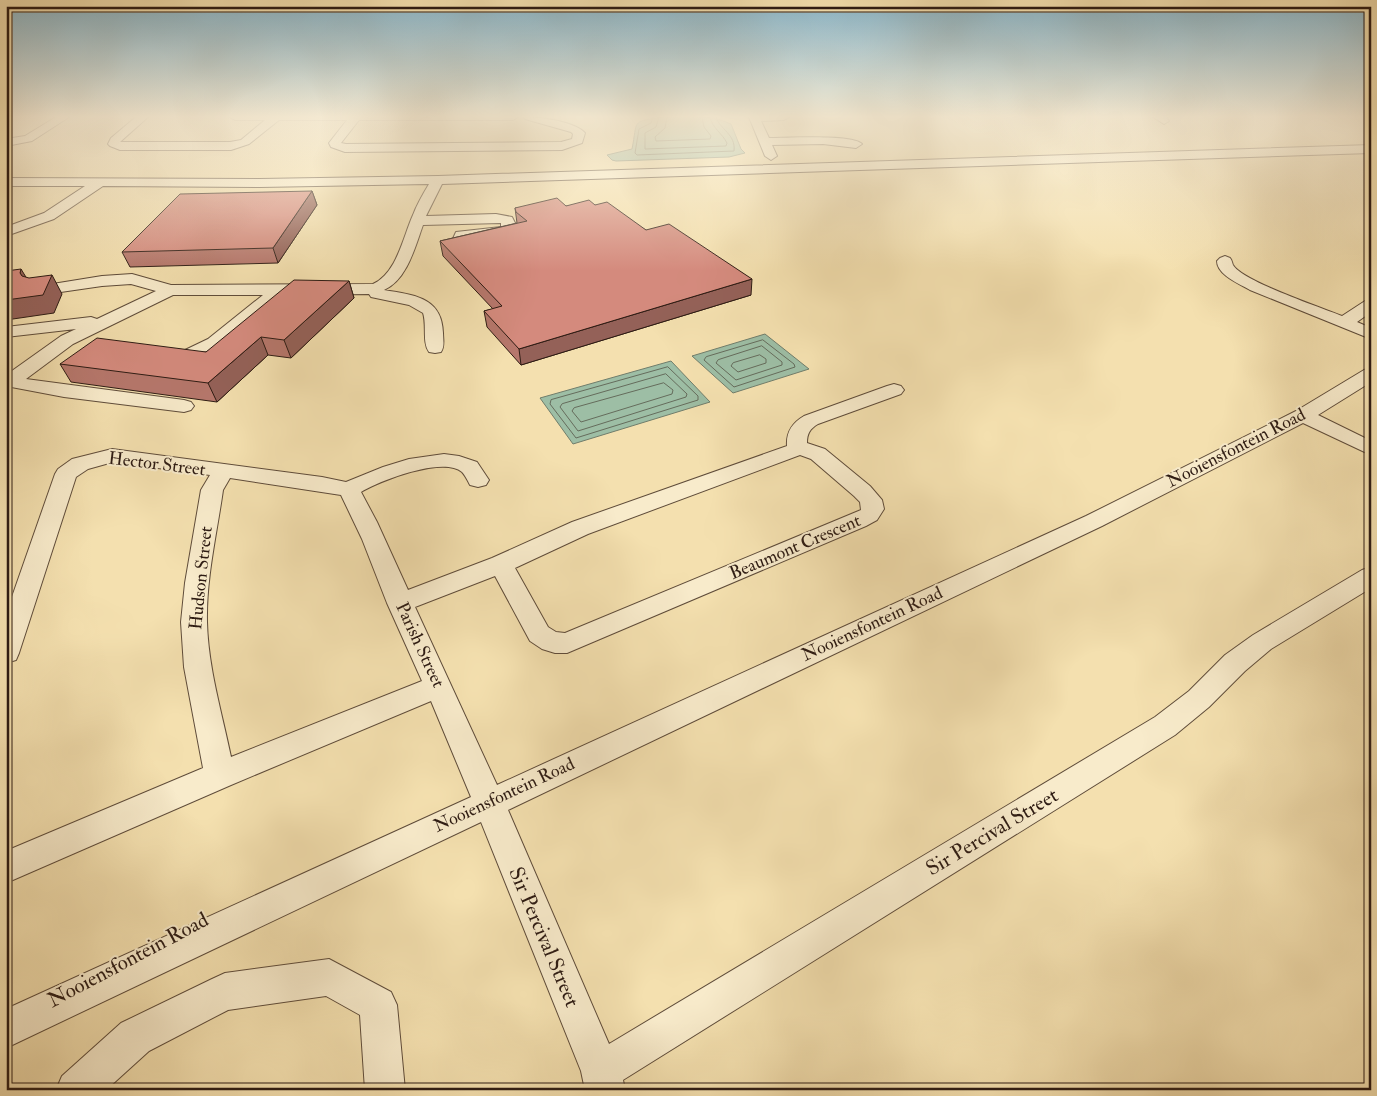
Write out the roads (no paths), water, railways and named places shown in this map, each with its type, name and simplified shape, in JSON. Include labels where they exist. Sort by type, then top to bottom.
[{"type":"street","points":[[6,182],[438,180],[802,168]]},
{"type":"street","points":[[40,290],[102,281],[132,279],[170,290],[356,290],[381,286],[392,276],[400,264],[417,221],[438,180]]},
{"type":"street","points":[[6,227],[42,214],[92,183]]},
{"type":"street","points":[[6,232],[49,216],[92,183]]},
{"type":"street","points":[[417,221],[496,218],[507,220],[506,231],[461,234],[458,243]]},
{"type":"street","points":[[1225,261],[1225,266],[1240,278],[1371,334]]},
{"type":"street","points":[[157,357],[181,358],[201,352],[280,289]]},
{"type":"street","points":[[170,290],[67,340],[16,377],[12,382],[64,391],[184,406]]},
{"type":"street","points":[[377,294],[419,302],[426,306],[431,312],[433,320],[435,348]]},
{"type":"street","points":[[1344,323],[1371,304]]},
{"type":"street","points":[[6,332],[105,320]]},
{"type":"street","points":[[67,340],[94,345]]},
{"type":"street","name":"Nooiensfontein Road","points":[[6,1028],[1076,529],[1303,415],[1371,374]]},
{"type":"street","points":[[400,603],[501,564],[580,528],[798,449],[796,439],[801,425],[894,390]]},
{"type":"street","points":[[1303,415],[1371,449]]},
{"type":"street","name":"Beaumont Crescent","points":[[501,564],[539,634],[553,642],[567,643],[575,641],[869,515],[874,509],[871,500],[818,454],[805,449],[798,449]]},
{"type":"street","name":"Hector Street","points":[[6,653],[66,474],[86,462],[112,455],[223,472],[322,484],[350,490]]},
{"type":"street","points":[[350,490],[372,477],[438,462],[463,464],[469,468],[478,480]]},
{"type":"street","name":"Hudson Street","points":[[220,775],[198,668],[194,622],[197,583],[212,490],[223,472]]},
{"type":"street","name":"Parish Street","points":[[350,490],[439,686],[488,802]]},
{"type":"street","name":"Sir Percival Street","points":[[488,802],[603,1080],[1165,726],[1199,699],[1235,663],[1262,642],[1371,576]]},
{"type":"street","points":[[6,867],[220,775],[439,686]]},
{"type":"street","points":[[76,1090],[135,1037],[225,992],[328,977],[378,1005],[384,1090]]},
{"type":"water","points":[[765,334],[809,369],[733,393],[692,356]]},
{"type":"water","points":[[671,361],[710,402],[573,444],[540,398]]}]
